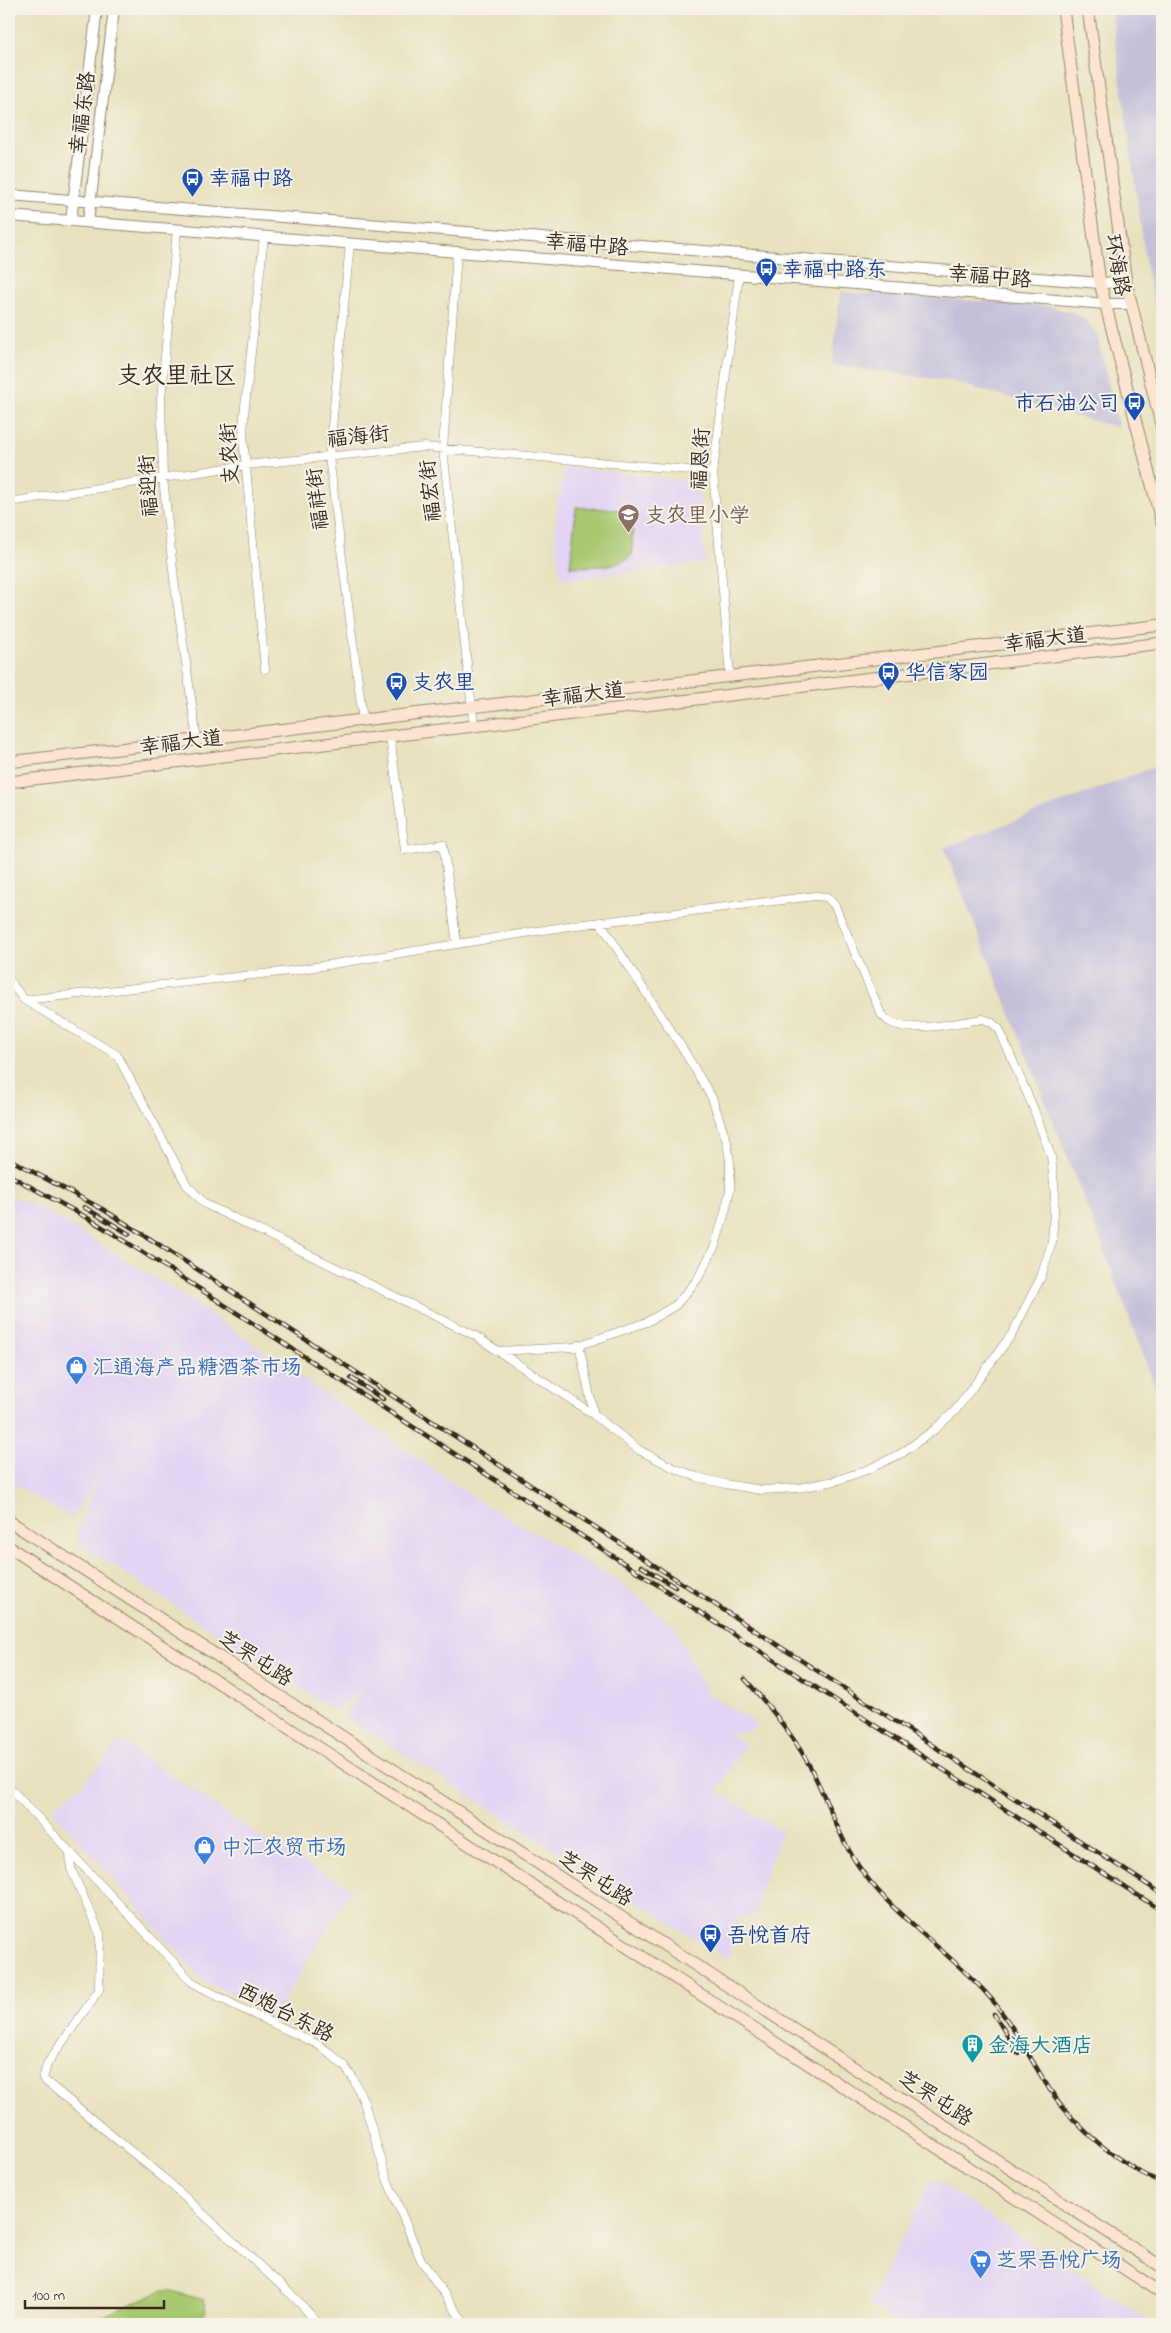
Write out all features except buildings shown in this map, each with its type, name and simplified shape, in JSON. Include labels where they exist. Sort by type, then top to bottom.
[{"type":"main road","name":"环海路","points":[[1063,9],[1100,283],[1162,524]]},
{"type":"main road","name":"环海路","points":[[1088,9],[1126,282],[1162,428]]},
{"type":"main road","name":"幸福大道","points":[[9,762],[1162,625]]},
{"type":"main road","name":"幸福大道","points":[[9,782],[1162,643]]},
{"type":"main road","name":"芝罘屯路","points":[[9,1520],[1162,2267]]},
{"type":"main road","name":"芝罘屯路","points":[[9,1547],[1162,2293]]},
{"type":"street","name":"幸福东路","points":[[71,220],[97,9]]},
{"type":"street","name":"幸福东路","points":[[88,222],[114,9]]},
{"type":"street","name":"幸福中路","points":[[9,195],[1100,283],[1126,282]]},
{"type":"street","name":"幸福中路","points":[[9,216],[1106,304],[1132,304]]},
{"type":"street","name":"福迎街","points":[[176,229],[161,399],[163,478],[174,579],[197,740]]},
{"type":"street","name":"支农街","points":[[264,237],[244,415],[246,465],[265,669]]},
{"type":"street","name":"福祥街","points":[[350,244],[329,457],[363,720]]},
{"type":"street","name":"福宏街","points":[[457,252],[443,449],[474,726]]},
{"type":"street","name":"福恩街","points":[[730,676],[712,472],[739,275]]},
{"type":"street","name":"福海街","points":[[9,502],[246,465],[424,447],[712,472]]},
{"type":"street","points":[[390,736],[405,850],[443,844],[457,944]]},
{"type":"street","points":[[9,980],[24,1000],[117,1055],[187,1185],[205,1204],[474,1335],[594,1415],[639,1450],[697,1477],[761,1490],[798,1488],[836,1481],[869,1469],[902,1453],[934,1430],[955,1411],[1012,1334],[1041,1277],[1052,1242],[1055,1194],[1051,1156],[1033,1107],[998,1029],[991,1022],[983,1019],[916,1027],[890,1022],[881,1014],[836,906],[827,897],[806,897],[600,922],[290,971],[24,1000]]},
{"type":"street","points":[[497,1350],[535,1350],[579,1345],[647,1322],[676,1305],[697,1280],[715,1246],[730,1190],[727,1142],[712,1098],[686,1054],[600,922]]},
{"type":"street","points":[[579,1345],[594,1415]]},
{"type":"street","name":"西炮台东路","points":[[9,1786],[70,1854],[192,1982],[234,2005],[317,2044],[345,2067],[353,2078],[364,2102],[387,2179],[420,2260],[465,2324]]},
{"type":"street","points":[[70,1854],[71,1869],[100,1934],[99,1990],[47,2064],[43,2079],[166,2180],[296,2299],[319,2324]]},
{"type":"shaded area","points":[[1111,9],[1162,9],[1162,336],[1147,273]]},
{"type":"shaded area","points":[[840,292],[1049,306],[1074,313],[1086,321],[1096,332],[1119,428],[949,381],[832,365]]},
{"type":"shaded area","name":"支农里小学","points":[[564,467],[695,482],[698,485],[706,563],[562,580],[556,547],[555,521]]},
{"type":"shaded area","points":[[1162,764],[1162,1406],[1100,1239],[944,848]]},
{"type":"shaded area","points":[[9,1196],[42,1209],[186,1297],[476,1499],[616,1580],[674,1626],[708,1694],[760,1725],[744,1733],[725,1732],[745,1744],[717,1791],[782,1832],[764,1880],[754,1918],[739,1916],[728,1960],[345,1717],[363,1688],[335,1711],[79,1543],[76,1536],[98,1479],[72,1519],[9,1481]]},
{"type":"shaded area","name":"中汇农贸市场","points":[[121,1740],[268,1842],[352,1889],[275,2014],[203,1981],[51,1809],[82,1785]]},
{"type":"shaded area","name":"芝罘吾悦广场","points":[[932,2178],[1155,2324],[900,2324],[869,2304]]},
{"type":"green space","points":[[576,507],[633,511],[632,555],[619,563],[611,565],[570,567]]},
{"type":"green space","points":[[160,2291],[171,2291],[204,2300],[207,2310],[196,2324],[95,2324],[99,2318]]},
{"type":"railway","points":[[9,1159],[104,1210],[155,1242],[1162,1894]]},
{"type":"railway","points":[[9,1175],[91,1220],[144,1253],[1162,1911]]},
{"type":"railway","points":[[84,1207],[129,1234]]},
{"type":"railway","points":[[351,1378],[383,1399]]},
{"type":"railway","points":[[641,1566],[675,1587]]},
{"type":"railway","points":[[745,1679],[794,1740],[815,1777],[846,1845],[875,1888],[986,1993],[1012,2028],[1050,2090],[1073,2119],[1115,2156],[1162,2183]]},
{"type":"railway","points":[[994,2014],[1018,2053]]},
{"type":"place","name":"幸福中路","points":[[193,197]]},
{"type":"place","name":"幸福中路东","points":[[766,288]]},
{"type":"place","name":"市石油公司","points":[[1135,422]]},
{"type":"place","name":"支农里小学","points":[[629,534]]},
{"type":"place","name":"华信家园","points":[[889,691]]},
{"type":"place","name":"支农里","points":[[396,701]]},
{"type":"place","name":"汇通海产品糖酒茶市场","points":[[76,1386]]},
{"type":"place","name":"中汇农贸市场","points":[[205,1866]]},
{"type":"place","name":"吾悦首府","points":[[711,1954]]},
{"type":"place","name":"金海大酒店","points":[[972,2064]]},
{"type":"place","name":"芝罘吾悦广场","points":[[980,2279]]},
{"type":"district","name":"支农里社区","points":[[177,375]]}]
